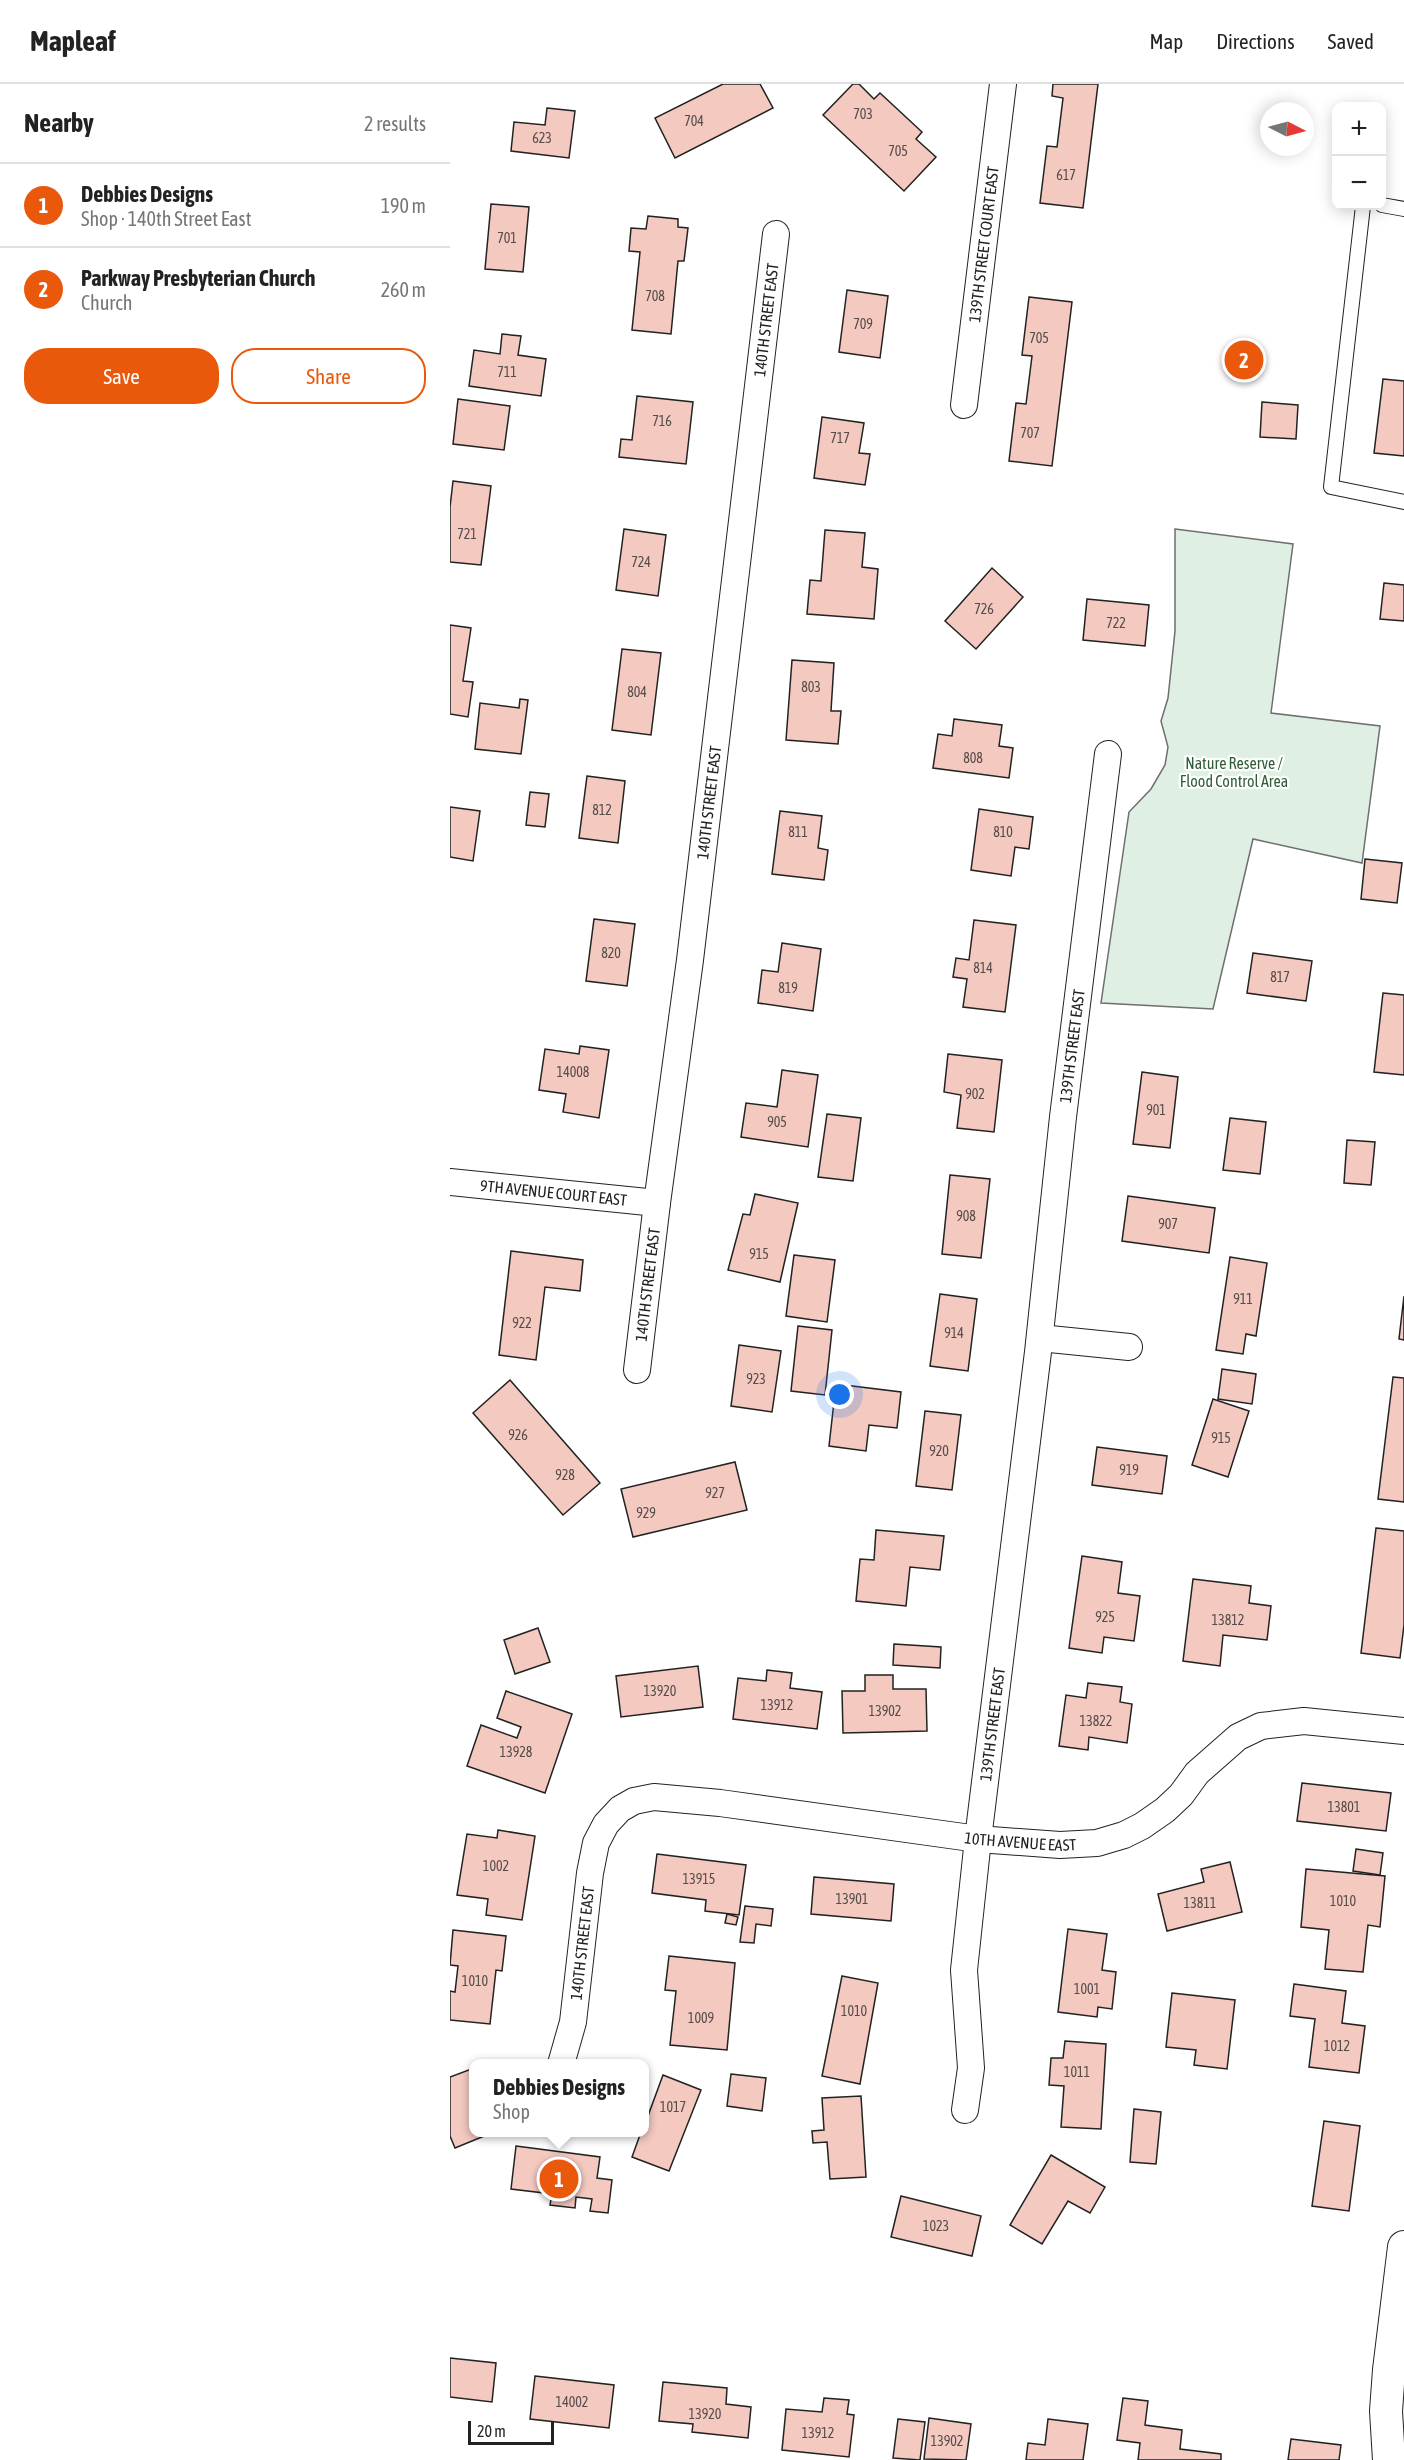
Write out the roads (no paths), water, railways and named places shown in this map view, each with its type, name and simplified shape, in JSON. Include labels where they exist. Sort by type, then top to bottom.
[{"type":"street","name":"139TH STREET COURT EAST","points":[[964,405],[1003,84]]},
{"type":"street","name":"140TH STREET EAST","points":[[637,1370],[690,960],[776,234]]},
{"type":"street","name":"139TH STREET EAST","points":[[965,2110],[971,2068],[964,1970],[1040,1338],[1063,1117],[1108,754]]},
{"type":"street","name":"9TH AVENUE COURT EAST","points":[[450,1182],[657,1203]]},
{"type":"street","points":[[1040,1338],[1129,1347]]},
{"type":"street","name":"10TH AVENUE EAST","points":[[606,1824],[620,1809],[634,1801],[654,1797],[720,1803],[978,1839],[1059,1845],[1096,1843],[1124,1835],[1165,1810],[1181,1795],[1197,1773],[1238,1737],[1261,1726],[1304,1721],[1404,1731]]},
{"type":"street","name":"140TH STREET EAST","points":[[562,2059],[573,2022],[590,1873],[596,1843],[606,1824]]},
{"type":"street","points":[[1389,2460],[1387,2390],[1404,2247]]},
{"type":"lane","points":[[1386,206],[1404,209]]},
{"type":"lane","points":[[1363,210],[1331,487],[1404,502]]},
{"type":"place","name":"Parkway Presbyterian Church","points":[[1244,360]]},
{"type":"place","name":"Debbies Designs","points":[[559,2179]]},
{"type":"park label","name":"Nature Reserve / Flood Control Area","points":[[1234,772]]}]
